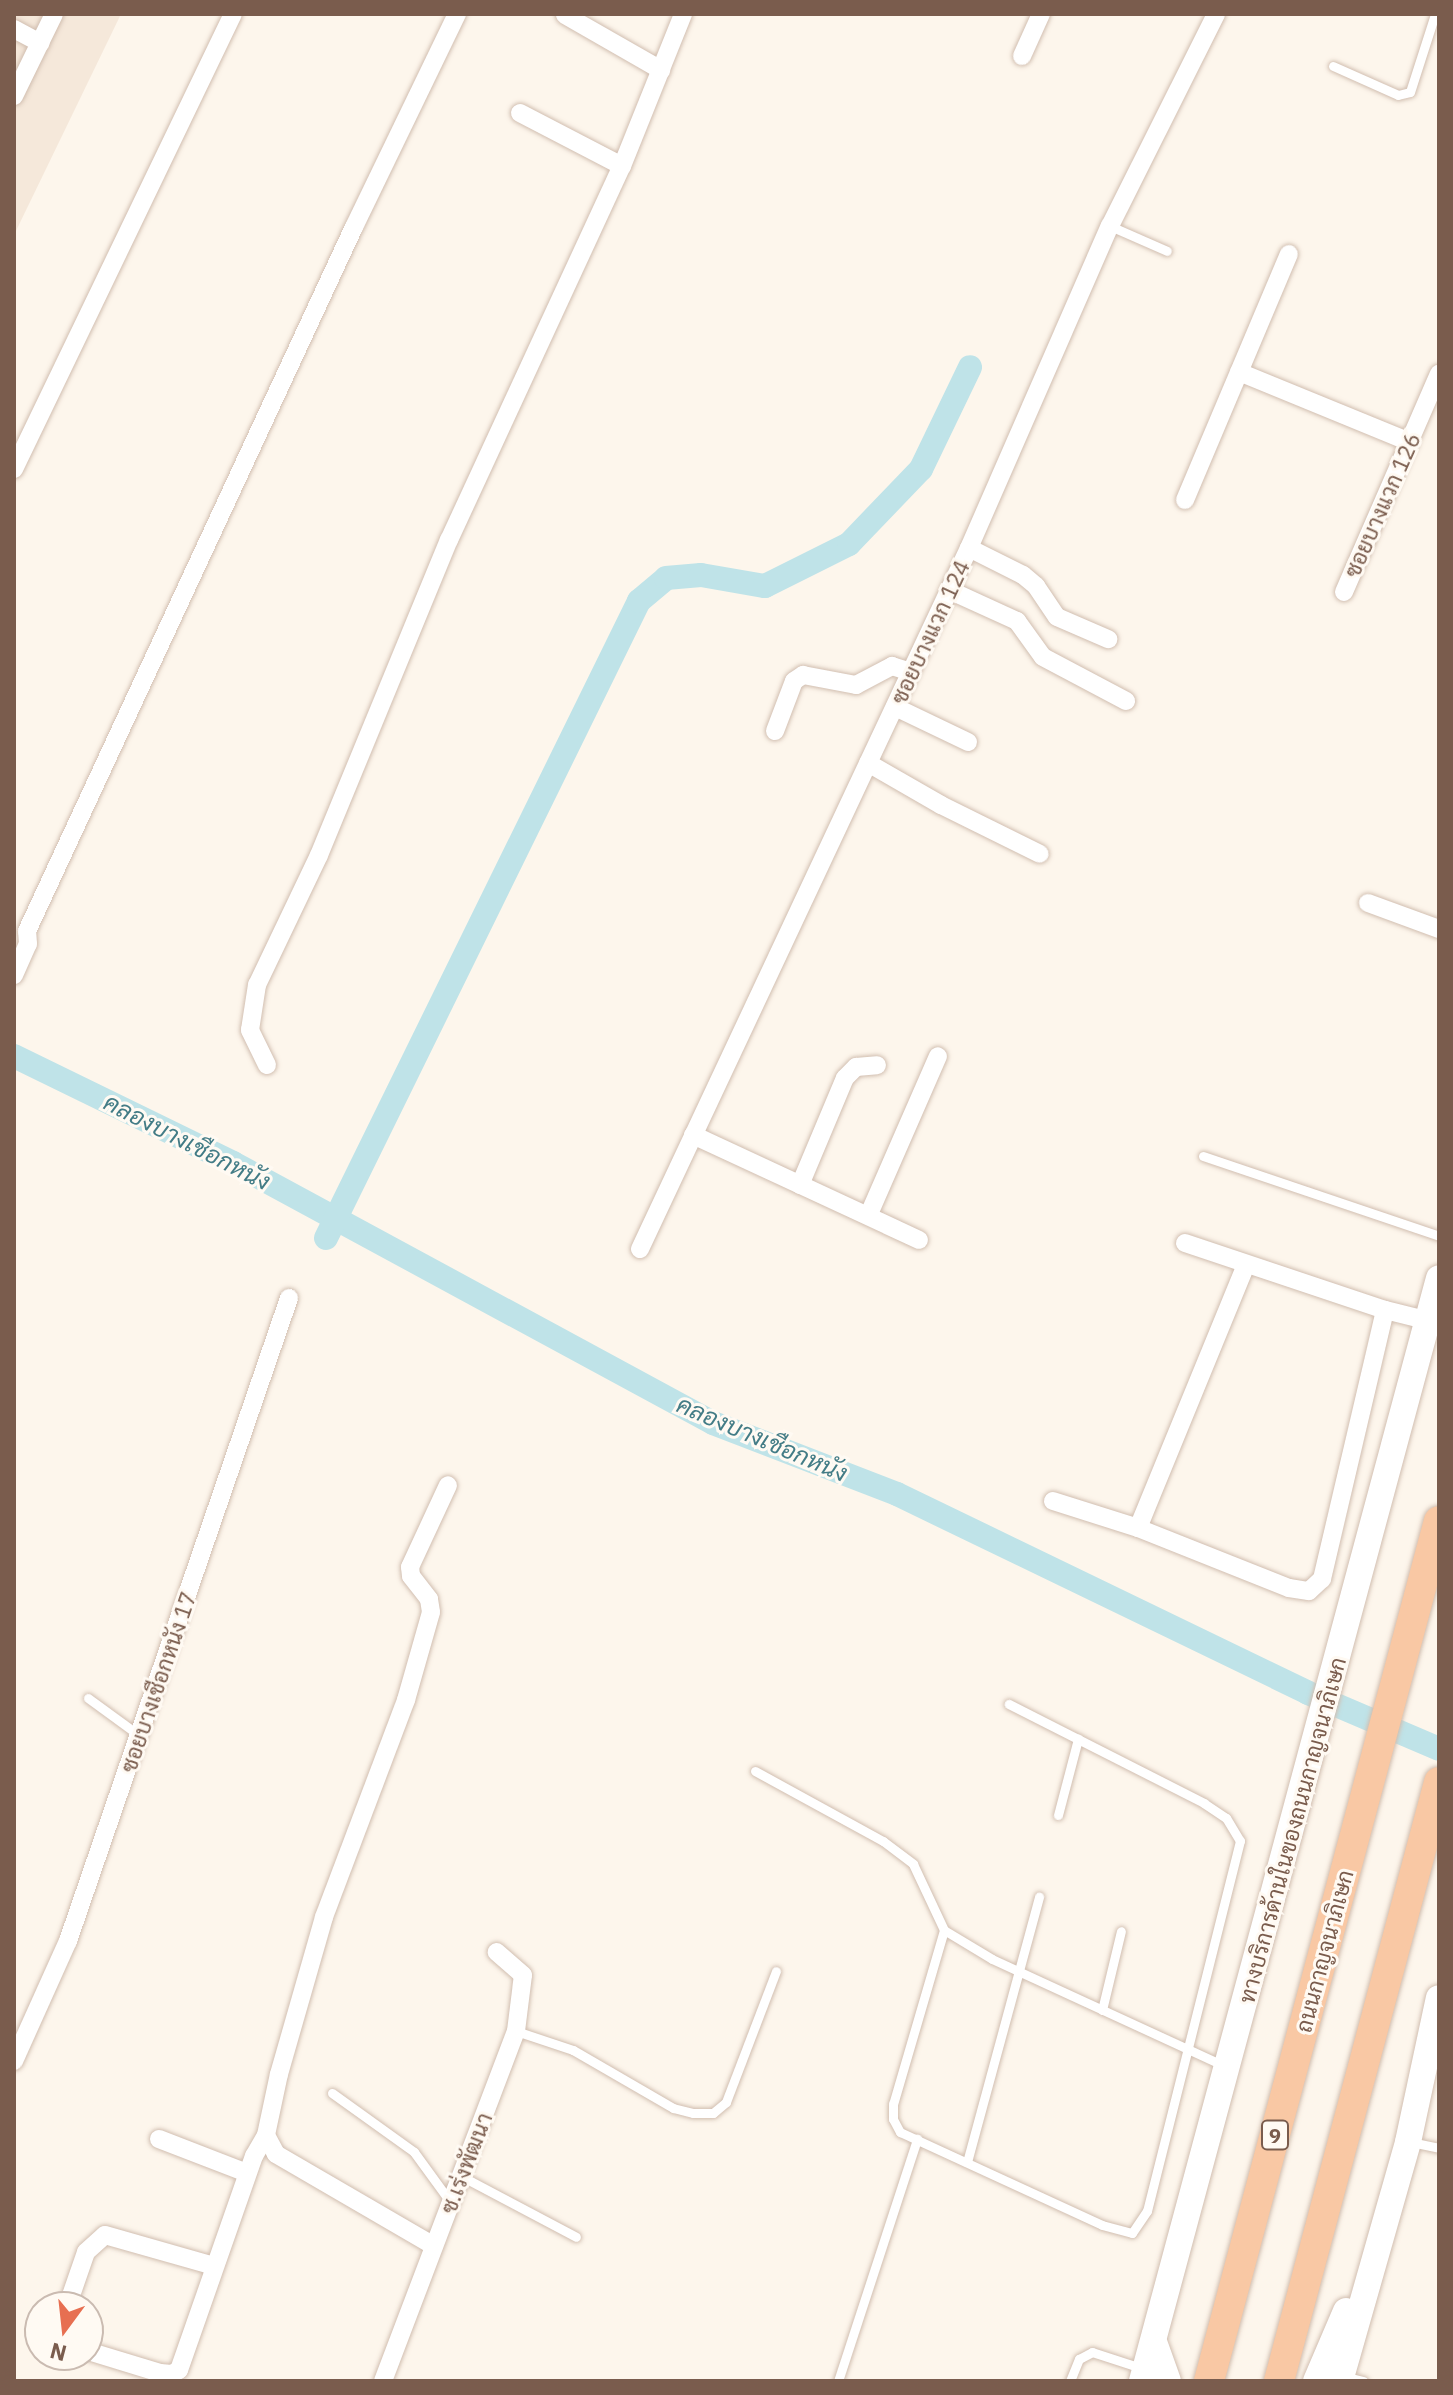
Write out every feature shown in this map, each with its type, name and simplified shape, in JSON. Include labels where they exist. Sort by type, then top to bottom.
[{"type":"highway","name":"ถนนกาญจนาภิเษก","points":[[1209,2381],[1439,1521]]},
{"type":"highway","points":[[1279,2381],[1405,1919],[1439,1782]]},
{"type":"main road","name":"ทางบริการด้านในของถนนกาญจนาภิเษก","points":[[1152,2377],[1154,2342],[1439,1278]]},
{"type":"main road","points":[[1340,2380],[1408,2142],[1439,1998]]},
{"type":"street","points":[[14,96],[54,14]]},
{"type":"street","points":[[14,469],[233,14]]},
{"type":"street","points":[[14,975],[28,944],[27,931],[354,227],[457,14]]},
{"type":"street","points":[[267,1065],[250,1030],[257,985],[319,855],[449,540],[622,166],[683,14]]},
{"type":"street","points":[[1022,56],[1041,14]]},
{"type":"street","name":"ซอยบางแวก 124","points":[[640,1249],[969,548],[1110,226],[1216,14]]},
{"type":"street","points":[[565,15],[661,70]]},
{"type":"street","points":[[14,29],[40,43]]},
{"type":"street","points":[[520,113],[622,166]]},
{"type":"street","points":[[1185,500],[1289,254]]},
{"type":"street","points":[[1239,372],[1410,442]]},
{"type":"street","name":"ซอยบางแวก 126","points":[[1344,592],[1439,374]]},
{"type":"street","points":[[969,548],[1023,575],[1036,586],[1057,617],[1108,639]]},
{"type":"street","points":[[949,590],[1017,621],[1043,657],[1126,701]]},
{"type":"street","points":[[775,731],[794,681],[803,675],[856,685],[892,666],[911,672]]},
{"type":"street","points":[[895,707],[968,742]]},
{"type":"street","points":[[868,763],[941,805],[1040,854]]},
{"type":"street","points":[[1368,903],[1439,929]]},
{"type":"street","points":[[869,1214],[938,1056]]},
{"type":"street","points":[[800,1185],[845,1078],[856,1067],[877,1065]]},
{"type":"street","points":[[693,1135],[869,1214],[919,1240]]},
{"type":"street","points":[[1185,1243],[1385,1310],[1429,1321]]},
{"type":"street","points":[[1138,1528],[1246,1265]]},
{"type":"street","name":"ซอยบางเชือกหนัง 17","points":[[14,2061],[68,1941],[289,1298]]},
{"type":"street","points":[[1053,1501],[1138,1528],[1289,1588],[1309,1591],[1322,1579],[1385,1310]]},
{"type":"street","points":[[104,2355],[172,2374],[184,2358],[247,2173],[266,2135],[279,2074],[324,1917],[406,1700],[431,1612],[429,1599],[411,1576],[410,1567],[448,1485]]},
{"type":"street","name":"ซ.เร่งพัฒนา","points":[[383,2381],[516,2031],[523,1975],[497,1952]]},
{"type":"street","points":[[266,2135],[276,2154],[434,2246]]},
{"type":"street","points":[[159,2139],[247,2173]]},
{"type":"street","points":[[73,2291],[86,2252],[105,2235],[214,2266]]},
{"type":"lane","points":[[1333,66],[1398,95],[1410,92],[1435,14]]},
{"type":"lane","points":[[1110,226],[1167,251]]},
{"type":"lane","points":[[1203,1156],[1439,1236]]},
{"type":"lane","points":[[88,1698],[140,1736]]},
{"type":"lane","points":[[944,1930],[893,2104],[893,2119],[900,2132],[1102,2225],[1132,2233],[1147,2211],[1240,1841],[1226,1818],[1204,1803],[1009,1704]]},
{"type":"lane","points":[[1058,1815],[1078,1739]]},
{"type":"lane","points":[[755,1771],[883,1841],[913,1864],[944,1930],[992,1959],[1228,2067]]},
{"type":"lane","points":[[967,2162],[1039,1897]]},
{"type":"lane","points":[[1102,2010],[1121,1931]]},
{"type":"lane","points":[[516,2031],[573,2050],[673,2108],[693,2113],[713,2113],[726,2102],[776,1971]]},
{"type":"lane","points":[[332,2093],[414,2152],[451,2203]]},
{"type":"lane","points":[[838,2381],[917,2139]]},
{"type":"lane","points":[[1408,2142],[1439,2148]]},
{"type":"lane","points":[[461,2176],[576,2237]]},
{"type":"lane","points":[[1070,2381],[1079,2359],[1092,2352],[1152,2377]]},
{"type":"shaded area","points":[[14,14],[121,14],[14,235]]},
{"type":"waterway","points":[[326,1238],[639,601],[666,578],[701,575],[765,586],[849,544],[921,469],[970,367]]},
{"type":"waterway","name":"คลองบางเชือกหนัง","points":[[14,1056],[233,1163],[713,1423],[897,1494],[1308,1693],[1439,1749]]}]
